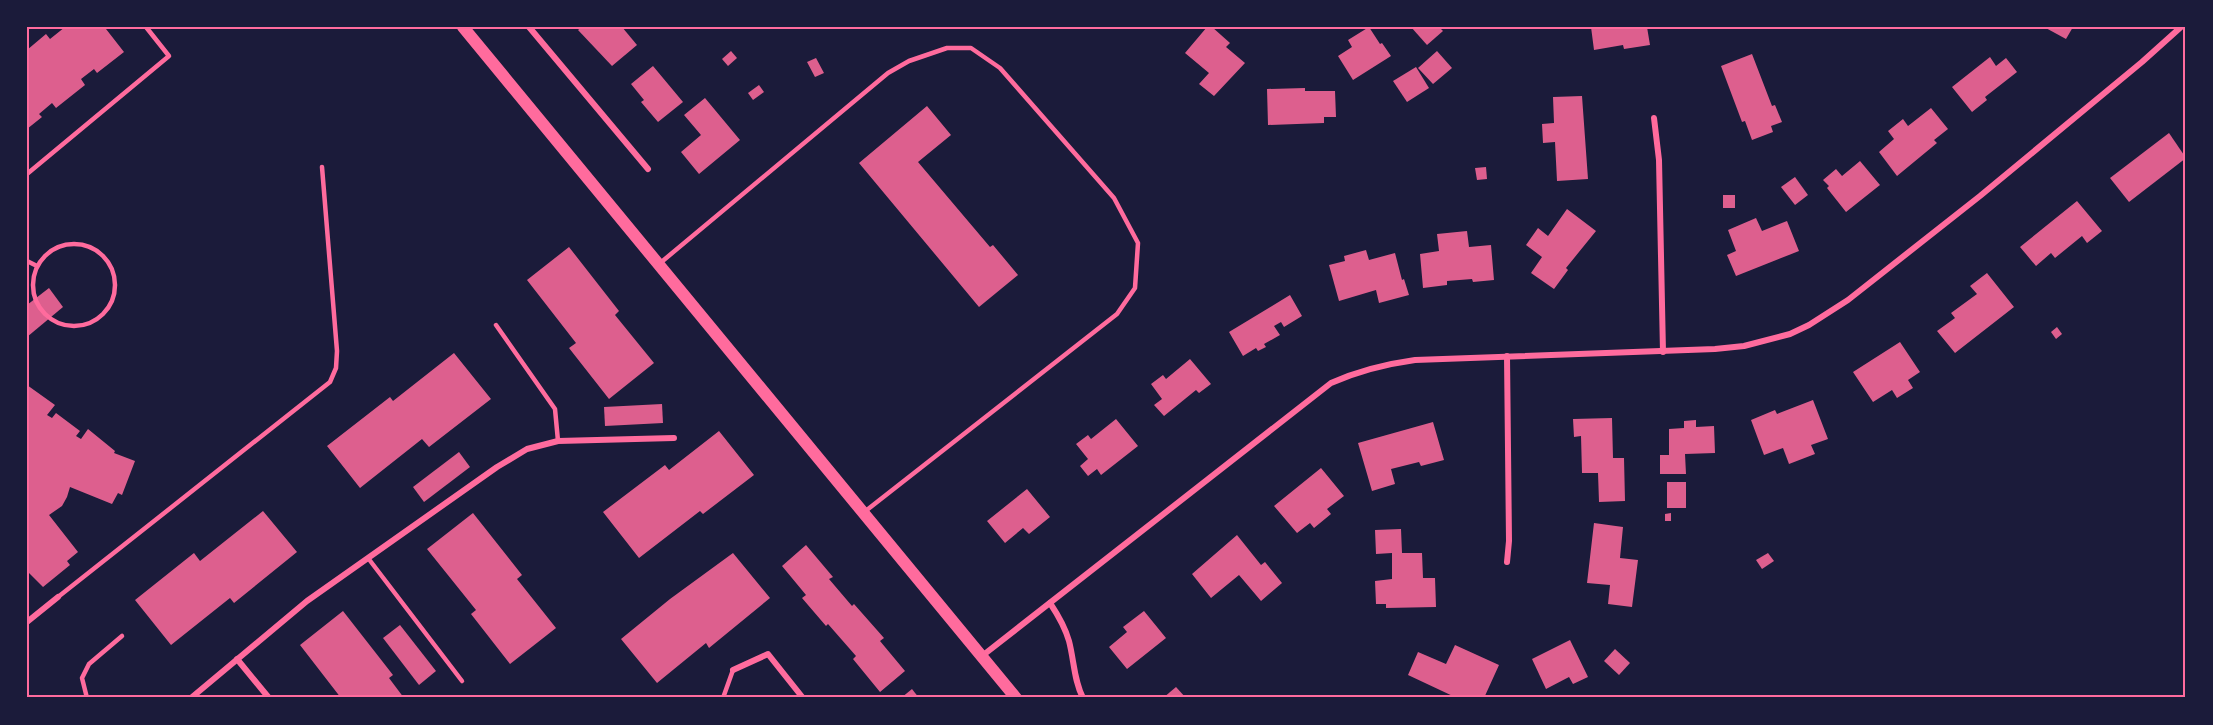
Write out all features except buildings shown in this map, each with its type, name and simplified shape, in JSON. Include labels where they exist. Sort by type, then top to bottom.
[{"type":"main road","points":[[463,27],[1016,698]]},
{"type":"street","points":[[529,27],[648,169]]},
{"type":"street","points":[[982,656],[1331,383],[1352,374],[1389,363],[1415,360],[1663,352],[1744,346],[1770,341],[1809,325],[1848,300],[1980,196],[2181,27]]},
{"type":"street","points":[[1654,118],[1659,160],[1663,352]]},
{"type":"street","points":[[1507,356],[1509,541],[1507,562]]},
{"type":"street","points":[[191,698],[307,601],[497,467],[527,450],[558,441],[674,438]]},
{"type":"street","points":[[27,622],[58,597]]},
{"type":"street","points":[[1050,603],[1062,621],[1069,641],[1078,689],[1083,698]]},
{"type":"street","points":[[733,670],[768,654],[804,698]]},
{"type":"street","points":[[237,659],[269,698]]},
{"type":"lane","points":[[27,174],[169,56],[146,27]]},
{"type":"lane","points":[[659,264],[888,73],[909,61],[947,48],[971,48],[1000,68],[1114,198],[1137,243],[1135,288],[1117,314],[863,513]]},
{"type":"lane","points":[[58,597],[330,382],[336,368],[337,351],[322,167]]},
{"type":"lane","points":[[69,244],[83,244],[96,250],[107,259],[114,271],[116,284],[109,309],[99,319],[88,325],[75,327],[62,325],[50,319],[40,310],[34,297],[33,283],[37,267],[50,252],[69,244]]},
{"type":"lane","points":[[27,261],[37,267]]},
{"type":"lane","points":[[496,325],[555,409],[558,441]]},
{"type":"lane","points":[[368,558],[462,681]]},
{"type":"lane","points":[[87,698],[82,678],[89,664],[122,636]]},
{"type":"lane","points":[[723,698],[733,670]]}]
